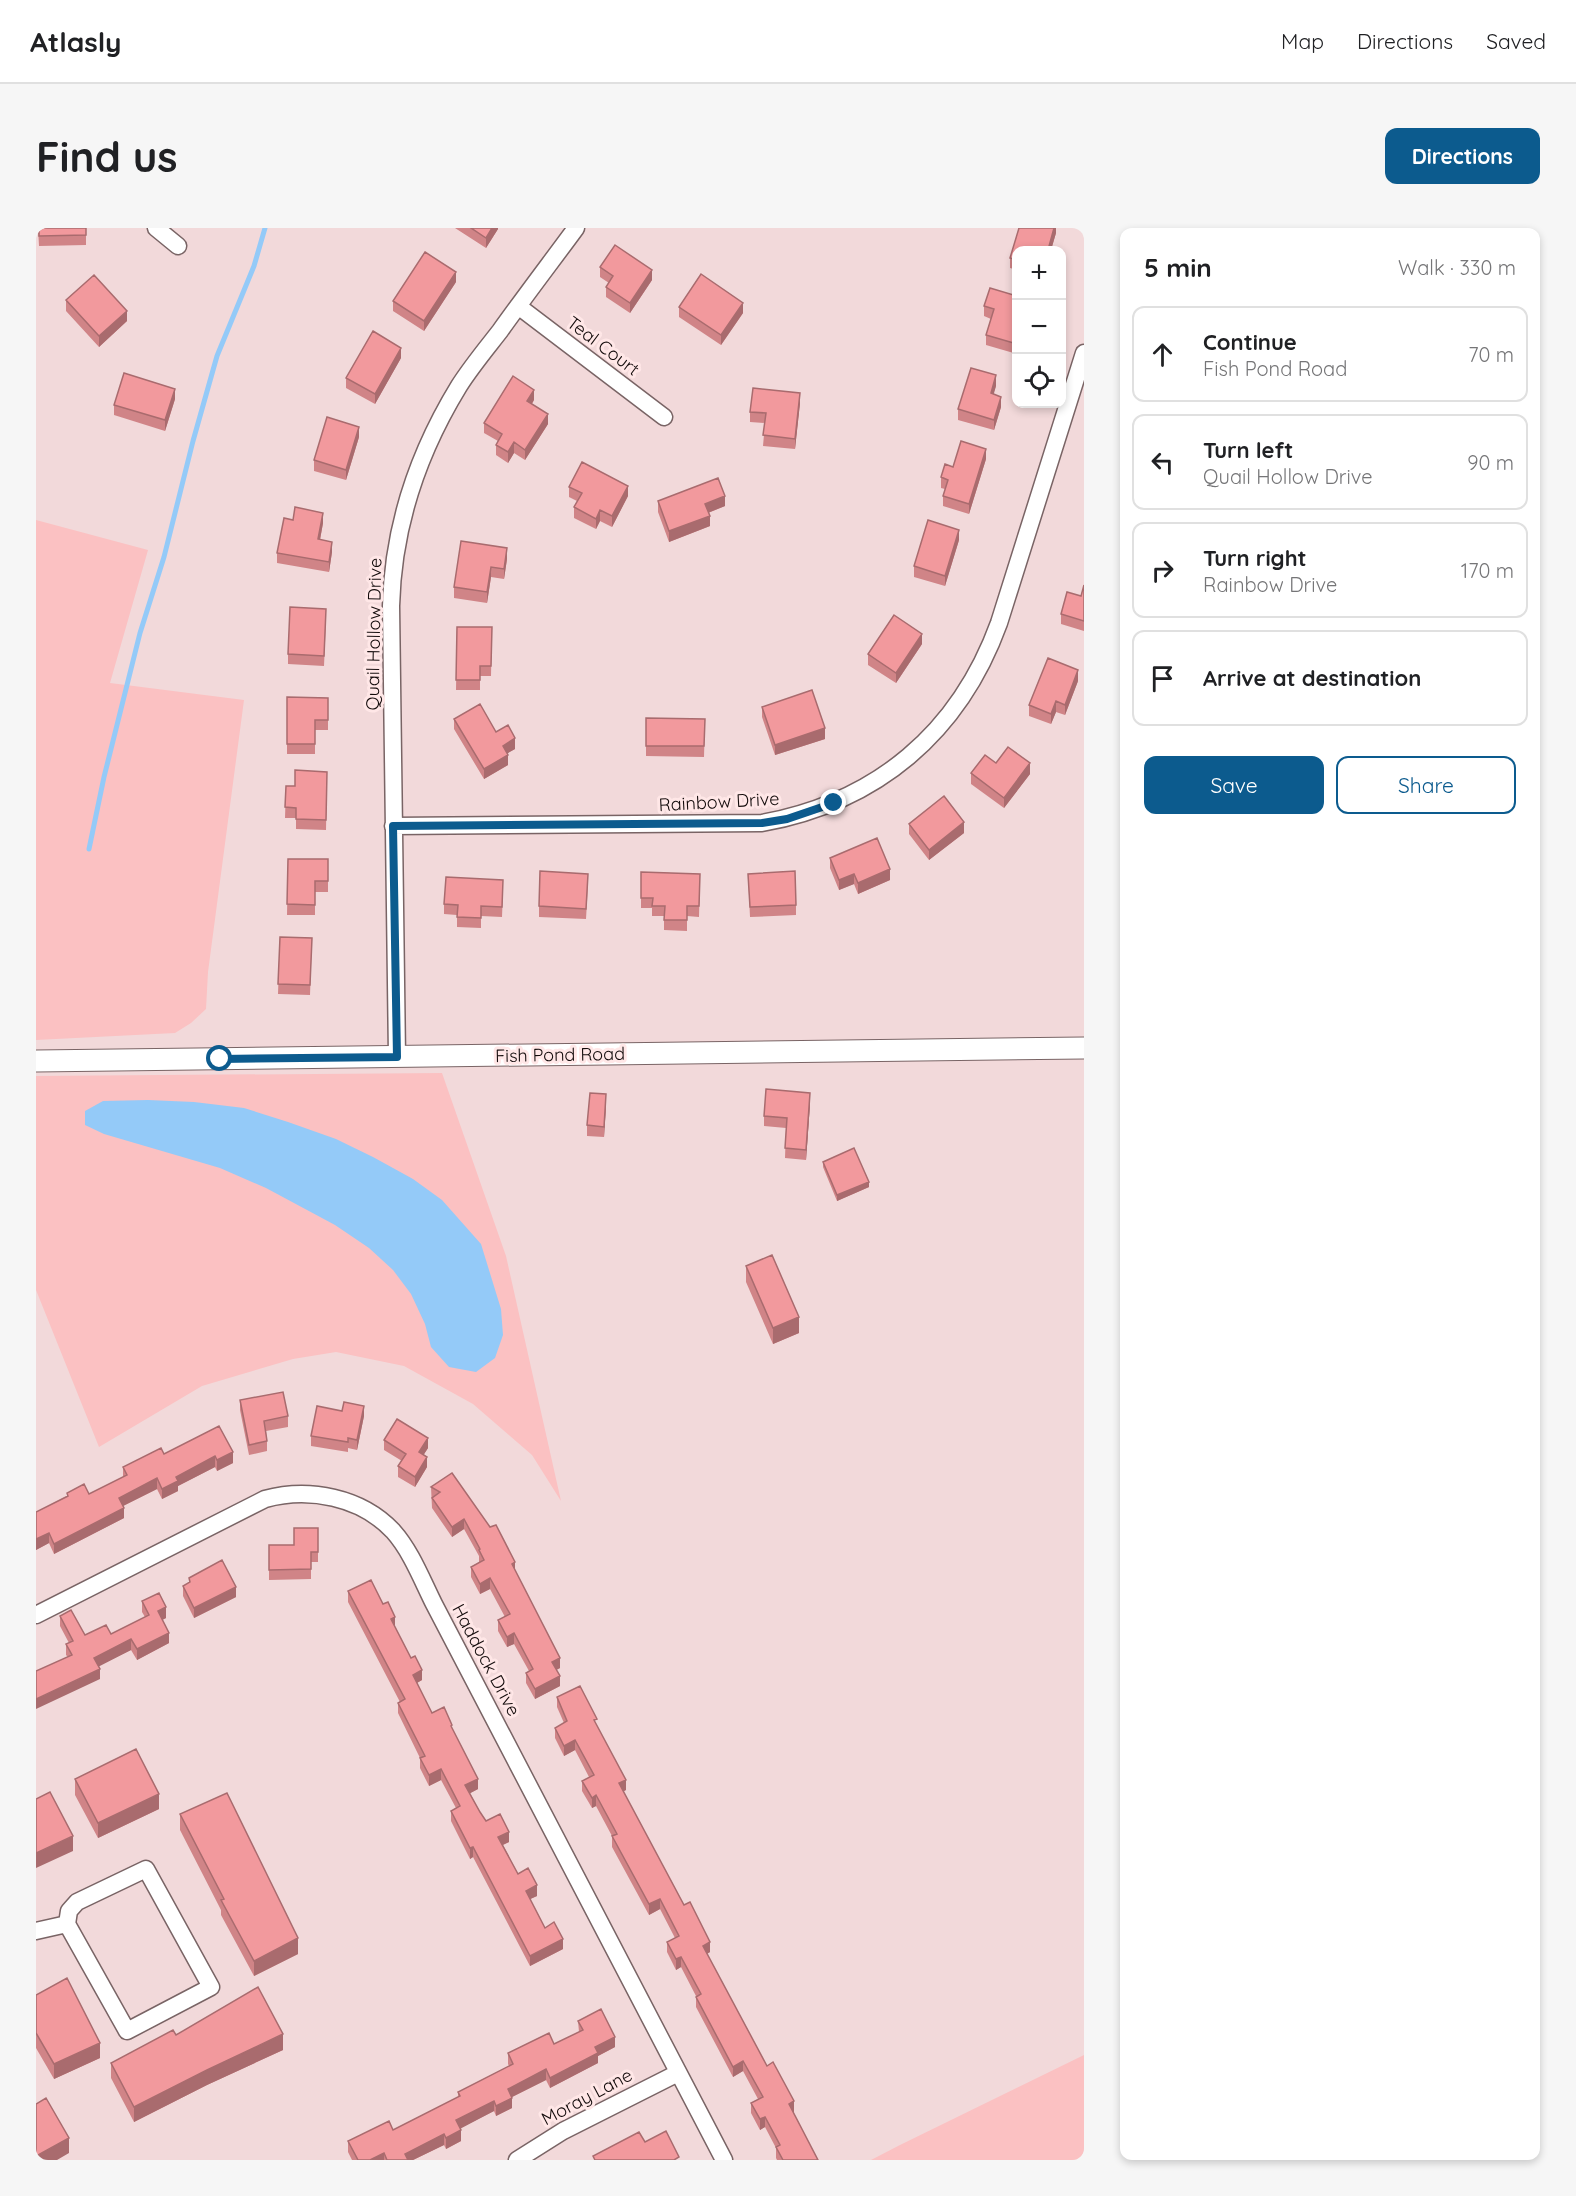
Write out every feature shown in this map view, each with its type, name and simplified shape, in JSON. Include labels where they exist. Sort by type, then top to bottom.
[{"type":"street","points":[[156,228],[178,246]]},
{"type":"street","name":"Quail Hollow Drive","points":[[397,1057],[391,606],[394,554],[404,511],[427,446],[460,384],[576,228]]},
{"type":"street","name":"Teal Court","points":[[518,306],[664,417]]},
{"type":"street","name":"Rainbow Drive","points":[[393,826],[762,823],[787,819],[813,811],[834,803],[880,779],[916,752],[933,734],[961,701],[982,663],[999,624],[1084,353]]},
{"type":"street","name":"Fish Pond Road","points":[[36,1061],[1084,1048]]},
{"type":"street","name":"Haddock Drive","points":[[36,1615],[218,1521],[270,1497],[305,1493],[326,1496],[346,1501],[380,1519],[400,1541],[429,1594],[724,2160]]},
{"type":"street","points":[[146,1869],[211,1987],[127,2031],[67,1924],[69,1911],[77,1902],[146,1869]]},
{"type":"street","points":[[36,1931],[67,1924]]},
{"type":"street","name":"Moray Lane","points":[[517,2160],[563,2131],[678,2073]]},
{"type":"shaded area","points":[[36,520],[148,550],[110,683],[244,700],[208,972],[206,1009],[191,1023],[175,1033],[36,1040]]},
{"type":"shaded area","points":[[442,1073],[506,1256],[561,1501],[532,1455],[473,1404],[404,1366],[336,1352],[293,1359],[202,1386],[99,1447],[36,1290],[36,1076]]},
{"type":"shaded area","points":[[1084,2055],[1084,2160],[871,2160],[900,2145]]},
{"type":"water","points":[[103,1101],[194,1102],[244,1108],[288,1122],[336,1139],[373,1157],[413,1179],[442,1200],[481,1244],[501,1309],[503,1335],[495,1358],[476,1372],[449,1367],[431,1347],[425,1324],[411,1294],[393,1270],[369,1248],[335,1225],[266,1188],[220,1168],[104,1134],[85,1125],[85,1111]]},
{"type":"building","points":[[39,228],[86,228],[86,235],[39,236]]},
{"type":"building","points":[[471,228],[492,228],[486,238]]},
{"type":"building","points":[[1019,228],[1054,228],[1049,246],[1014,246]]},
{"type":"building","points":[[615,245],[652,270],[630,303],[606,287],[613,276],[600,267]]},
{"type":"building","points":[[425,252],[456,272],[424,321],[393,301]]},
{"type":"building","points":[[701,274],[743,303],[721,335],[679,307]]},
{"type":"building","points":[[94,275],[127,311],[99,336],[66,300]]},
{"type":"building","points":[[990,288],[1012,295],[1012,343],[986,335],[994,309],[984,306]]},
{"type":"building","points":[[373,331],[401,348],[375,394],[346,378]]},
{"type":"building","points":[[971,368],[996,375],[991,393],[1001,397],[994,420],[958,409]]},
{"type":"building","points":[[124,373],[175,389],[165,420],[114,405]]},
{"type":"building","points":[[513,376],[534,390],[527,401],[548,414],[525,450],[514,442],[508,452],[496,445],[502,434],[484,423]]},
{"type":"building","points":[[753,388],[800,393],[795,439],[763,435],[766,413],[750,412]]},
{"type":"building","points":[[327,417],[359,427],[346,470],[314,460]]},
{"type":"building","points":[[961,441],[986,449],[969,504],[943,496],[948,480],[941,477],[945,464],[953,467]]},
{"type":"building","points":[[582,462],[628,486],[612,516],[600,510],[596,519],[574,507],[582,493],[569,487]]},
{"type":"building","points":[[718,478],[725,496],[705,504],[710,516],[669,531],[658,501]]},
{"type":"building","points":[[295,507],[323,513],[318,539],[332,542],[329,562],[277,553],[284,518],[293,520]]},
{"type":"building","points":[[928,520],[959,530],[945,576],[914,566]]},
{"type":"building","points":[[461,541],[507,548],[504,569],[491,567],[487,592],[454,587]]},
{"type":"building","points":[[1084,585],[1084,621],[1061,614],[1067,592],[1081,596]]},
{"type":"building","points":[[290,607],[326,609],[324,656],[288,654]]},
{"type":"building","points":[[894,615],[922,634],[896,673],[868,654]]},
{"type":"building","points":[[457,627],[492,627],[491,666],[480,666],[480,680],[456,680]]},
{"type":"building","points":[[1048,658],[1078,670],[1065,705],[1056,701],[1051,714],[1029,705]]},
{"type":"building","points":[[812,690],[825,728],[775,745],[762,707]]},
{"type":"building","points":[[287,697],[328,698],[328,720],[315,720],[315,744],[287,744]]},
{"type":"building","points":[[480,704],[496,732],[508,725],[515,738],[503,746],[508,755],[484,769],[454,719]]},
{"type":"building","points":[[646,718],[705,719],[704,746],[646,746]]},
{"type":"building","points":[[1008,747],[1030,763],[1004,798],[971,773],[985,755],[996,763]]},
{"type":"building","points":[[295,770],[327,772],[326,820],[296,819],[296,808],[285,807],[286,786],[295,786]]},
{"type":"building","points":[[944,796],[964,822],[929,850],[909,824]]},
{"type":"building","points":[[877,838],[890,869],[858,883],[854,874],[839,880],[830,858]]},
{"type":"building","points":[[288,859],[328,859],[328,881],[315,881],[315,905],[287,904]]},
{"type":"building","points":[[540,871],[588,874],[586,909],[539,906]]},
{"type":"building","points":[[795,871],[796,905],[750,907],[748,874]]},
{"type":"building","points":[[641,872],[700,874],[699,906],[687,906],[687,920],[664,920],[665,906],[652,906],[653,898],[641,898]]},
{"type":"building","points":[[446,877],[503,880],[502,907],[481,906],[481,918],[457,917],[458,905],[444,904]]},
{"type":"building","points":[[280,937],[312,938],[310,985],[278,984]]},
{"type":"building","points":[[766,1089],[810,1093],[806,1150],[785,1148],[787,1118],[764,1116]]},
{"type":"building","points":[[590,1093],[606,1094],[604,1127],[587,1125]]},
{"type":"building","points":[[854,1148],[869,1182],[837,1195],[823,1162]]},
{"type":"building","points":[[772,1255],[799,1317],[773,1328],[746,1266]]},
{"type":"building","points":[[283,1392],[288,1416],[264,1421],[267,1441],[249,1445],[240,1400]]},
{"type":"building","points":[[344,1402],[364,1406],[357,1440],[348,1438],[348,1442],[311,1436],[317,1406],[342,1411]]},
{"type":"building","points":[[397,1419],[428,1438],[419,1452],[427,1457],[415,1477],[398,1466],[406,1454],[384,1440]]},
{"type":"building","points":[[219,1426],[233,1452],[217,1460],[215,1456],[176,1477],[178,1481],[162,1489],[157,1478],[119,1498],[124,1508],[54,1544],[49,1533],[36,1539],[36,1512],[68,1496],[67,1493],[84,1484],[89,1494],[127,1475],[123,1467],[161,1448],[164,1454]]},
{"type":"building","points":[[452,1473],[490,1527],[496,1525],[515,1562],[512,1564],[560,1658],[552,1662],[560,1676],[535,1689],[526,1673],[533,1669],[514,1633],[507,1637],[498,1620],[510,1614],[490,1578],[480,1584],[471,1567],[484,1560],[464,1519],[452,1527],[432,1498],[440,1492],[431,1487]]},
{"type":"building","points":[[294,1528],[318,1528],[318,1552],[311,1552],[311,1569],[269,1570],[269,1545],[294,1545]]},
{"type":"building","points":[[222,1560],[236,1587],[194,1608],[183,1586],[190,1582],[189,1578]]},
{"type":"building","points":[[371,1580],[383,1604],[388,1602],[395,1617],[391,1619],[411,1658],[415,1656],[422,1670],[413,1675],[432,1713],[444,1707],[478,1779],[465,1785],[486,1821],[500,1814],[509,1832],[498,1837],[518,1874],[528,1868],[537,1885],[526,1891],[545,1928],[554,1922],[563,1939],[530,1956],[473,1847],[470,1848],[451,1811],[460,1806],[441,1769],[429,1775],[420,1758],[425,1756],[398,1703],[405,1699],[348,1591]]},
{"type":"building","points":[[159,1593],[166,1607],[158,1611],[169,1633],[137,1649],[131,1639],[94,1658],[100,1669],[36,1699],[36,1671],[72,1655],[66,1644],[73,1641],[60,1616],[71,1610],[85,1635],[106,1625],[111,1634],[149,1615],[142,1601]]},
{"type":"building","points":[[580,1686],[597,1719],[594,1720],[626,1780],[619,1783],[684,1905],[690,1902],[710,1942],[703,1946],[767,2066],[773,2062],[794,2101],[789,2104],[818,2160],[783,2160],[776,2147],[780,2145],[765,2117],[760,2119],[751,2103],[763,2097],[743,2061],[733,2067],[696,1997],[701,1994],[681,1957],[676,1959],[667,1942],[679,1936],[660,1899],[649,1904],[612,1836],[617,1834],[596,1795],[592,1798],[582,1781],[594,1775],[575,1740],[564,1746],[555,1728],[567,1721],[557,1697]]},
{"type":"building","points":[[136,1749],[159,1794],[98,1823],[75,1779]]},
{"type":"building","points":[[50,1792],[73,1836],[36,1853],[36,1799]]},
{"type":"building","points":[[227,1793],[298,1938],[254,1961],[221,1900],[224,1899],[180,1814]]},
{"type":"building","points":[[67,1978],[100,2043],[54,2064],[36,2033],[36,1995]]},
{"type":"building","points":[[258,1987],[283,2034],[134,2107],[111,2063],[173,2030],[176,2035]]},
{"type":"building","points":[[601,2009],[615,2037],[595,2047],[598,2053],[550,2078],[546,2069],[508,2089],[512,2098],[496,2106],[494,2101],[456,2120],[461,2130],[446,2138],[444,2134],[405,2154],[408,2160],[387,2160],[384,2153],[370,2160],[358,2160],[348,2141],[389,2121],[393,2130],[460,2096],[458,2092],[513,2064],[508,2053],[549,2033],[554,2044],[583,2030],[578,2021]]},
{"type":"building","points":[[46,2098],[69,2138],[36,2156],[36,2104]]},
{"type":"building","points":[[666,2131],[679,2157],[674,2160],[595,2160],[593,2156],[639,2132],[645,2142]]},
{"type":"waterway","points":[[89,849],[104,777],[140,633],[164,557],[217,356],[254,266],[265,228]]},
{"type":"route","points":[[220,1059],[397,1057],[393,826],[762,823],[787,819],[834,803]]}]
